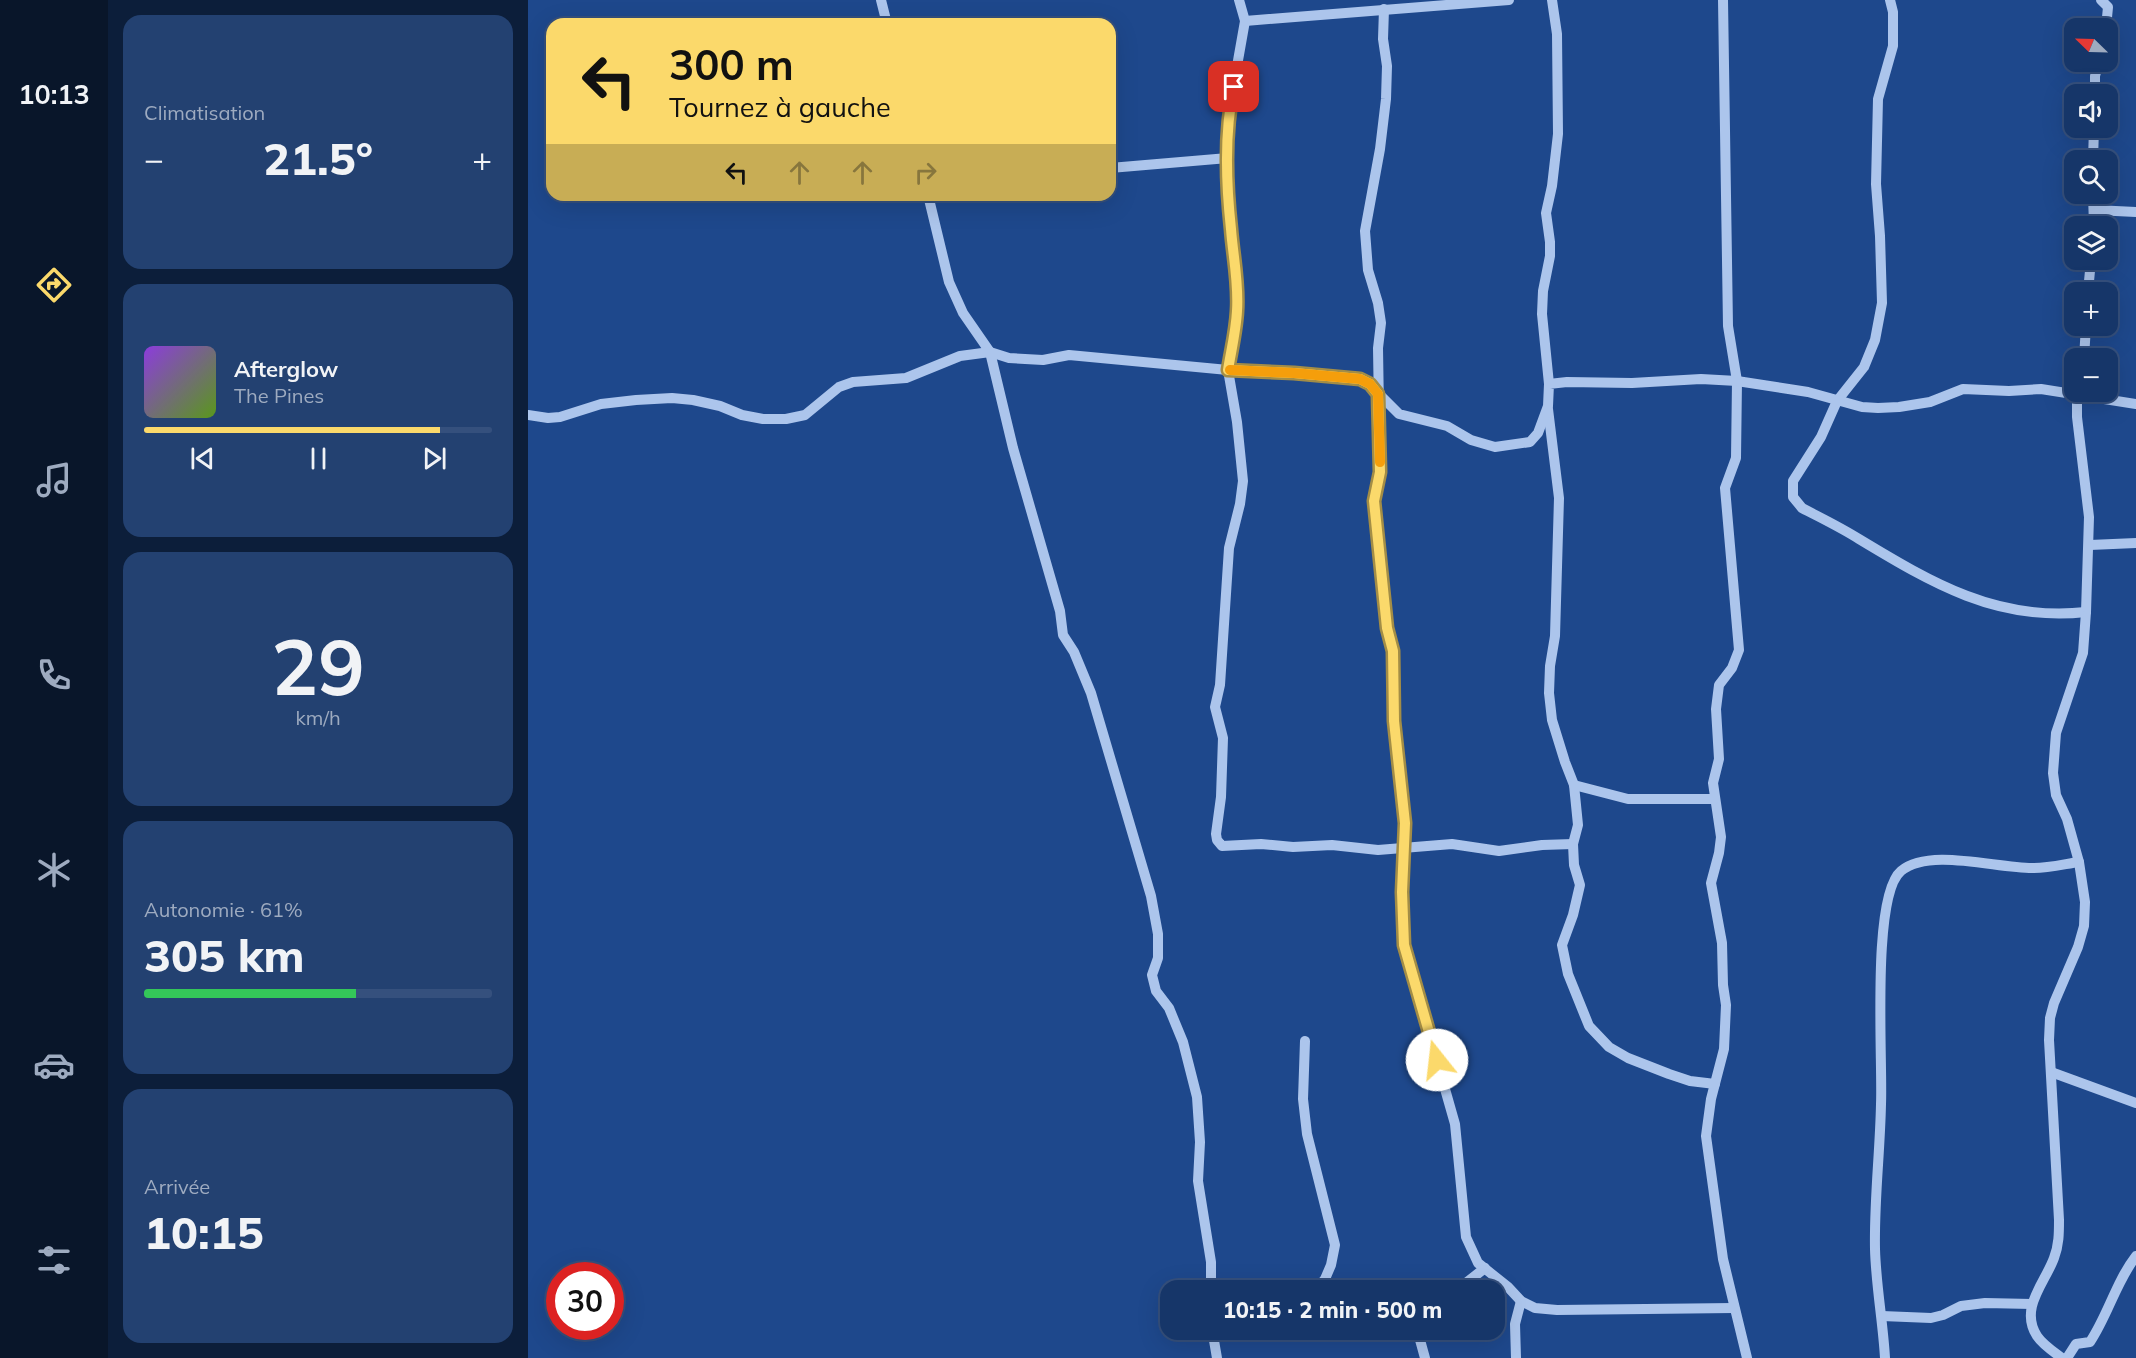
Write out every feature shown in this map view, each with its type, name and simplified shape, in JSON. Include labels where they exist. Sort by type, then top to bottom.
[{"type":"street","points":[[881,0],[886,18]]},
{"type":"street","points":[[1239,0],[1245,21],[1231,100],[1228,158],[1237,312],[1228,370],[1237,422],[1243,482],[1229,548],[1220,685],[1215,707],[1218,726],[1223,738],[1217,840],[1222,846],[1332,845],[1378,850],[1452,844],[1499,851],[1542,845],[1573,844]]},
{"type":"street","points":[[1245,21],[1509,0]]},
{"type":"street","points":[[1552,0],[1557,34],[1558,134],[1552,186],[1546,213],[1551,256],[1543,291],[1542,315],[1549,384],[1548,406],[1559,498],[1555,636],[1550,666],[1549,693],[1552,720],[1564,762],[1574,785],[1578,825],[1573,844],[1574,865],[1580,885],[1573,915],[1562,945],[1568,974],[1589,1026],[1609,1047],[1628,1058],[1690,1081],[1715,1084]]},
{"type":"street","points":[[1723,0],[1728,326],[1737,381],[1736,458],[1725,488],[1739,650],[1732,668],[1719,685],[1716,709],[1719,759],[1713,783],[1720,837],[1719,853],[1711,883],[1721,934],[1726,1005],[1724,1049],[1706,1136],[1723,1259],[1747,1358]]},
{"type":"street","points":[[1890,0],[1893,12],[1893,46],[1878,99],[1876,184],[1882,303],[1875,340],[1864,367],[1837,401],[1821,437],[1793,481],[1793,496],[1802,508],[1950,591],[1989,604],[2041,615],[2086,612]]},
{"type":"street","points":[[2101,0],[2108,7],[2107,18]]},
{"type":"street","points":[[1384,9],[1386,99],[1380,149],[1365,231],[1368,270],[1378,303],[1381,323],[1378,394],[1380,472],[1374,501],[1387,628],[1393,651],[1394,721],[1405,823],[1402,892],[1404,945],[1455,1125],[1466,1237],[1478,1263],[1521,1301],[1534,1308],[1557,1310],[1734,1308]]},
{"type":"street","points":[[1116,167],[1228,158]]},
{"type":"street","points":[[929,201],[949,282],[963,314],[990,352],[1013,448],[1060,611],[1063,635],[1074,651],[1091,693],[1151,896],[1158,934],[1158,958],[1152,975],[1156,991],[1170,1008],[1180,1033],[1197,1097],[1200,1142],[1198,1181],[1211,1262],[1211,1280]]},
{"type":"street","points":[[2094,204],[2095,216]]},
{"type":"street","points":[[2095,210],[2136,212]]},
{"type":"street","points":[[528,415],[560,417],[602,404],[672,398],[720,406],[763,420],[786,419],[804,415],[839,387],[853,382],[906,378],[960,356],[990,352],[1009,358],[1043,360],[1069,355],[1228,370],[1360,379],[1370,384],[1399,414],[1447,426],[1471,440],[1495,447],[1530,442],[1538,433],[1548,406]]},
{"type":"street","points":[[1549,384],[1701,379],[1737,381],[1808,392],[1862,407],[1878,408],[1930,402],[1963,389],[2009,391],[2041,389],[2064,392]]},
{"type":"street","points":[[2118,401],[2136,404]]},
{"type":"street","points":[[2062,1358],[2037,1337],[2031,1321],[2032,1304],[2058,1246],[2059,1220],[2050,1018],[2084,926],[2085,902],[2079,862],[2067,819],[2056,795],[2053,773],[2056,733],[2084,653],[2090,545],[2078,402]]},
{"type":"street","points":[[2090,545],[2136,543]]},
{"type":"street","points":[[1574,785],[1628,799],[1714,799]]},
{"type":"street","points":[[1885,1358],[1882,1316],[1878,1298],[1875,1215],[1882,1102],[1880,981],[1884,917],[1894,880],[1901,871],[1923,860],[2034,868],[2079,862]]},
{"type":"street","points":[[1305,1041],[1303,1099],[1307,1134],[1335,1245],[1326,1280]]},
{"type":"street","points":[[2051,1072],[2136,1103]]},
{"type":"street","points":[[2067,1358],[2076,1344],[2090,1342],[2099,1329],[2127,1268],[2136,1256]]},
{"type":"street","points":[[1470,1280],[1485,1268]]},
{"type":"street","points":[[1516,1358],[1515,1324],[1521,1301]]},
{"type":"street","points":[[1882,1316],[1931,1318],[1961,1306],[1984,1303],[2032,1304]]},
{"type":"street","points":[[1214,1340],[1217,1358]]},
{"type":"street","points":[[1420,1340],[1425,1358]]},
{"type":"slow traffic","points":[[1230,370],[1339,376],[1360,379],[1370,384],[1378,394],[1381,434],[1380,462]]},
{"type":"route","points":[[1234,87],[1231,100],[1228,158],[1237,312],[1228,370],[1360,379],[1370,384],[1378,394],[1381,434],[1380,472],[1374,501],[1387,628],[1393,651],[1394,721],[1405,823],[1402,892],[1404,945],[1437,1060]]}]
